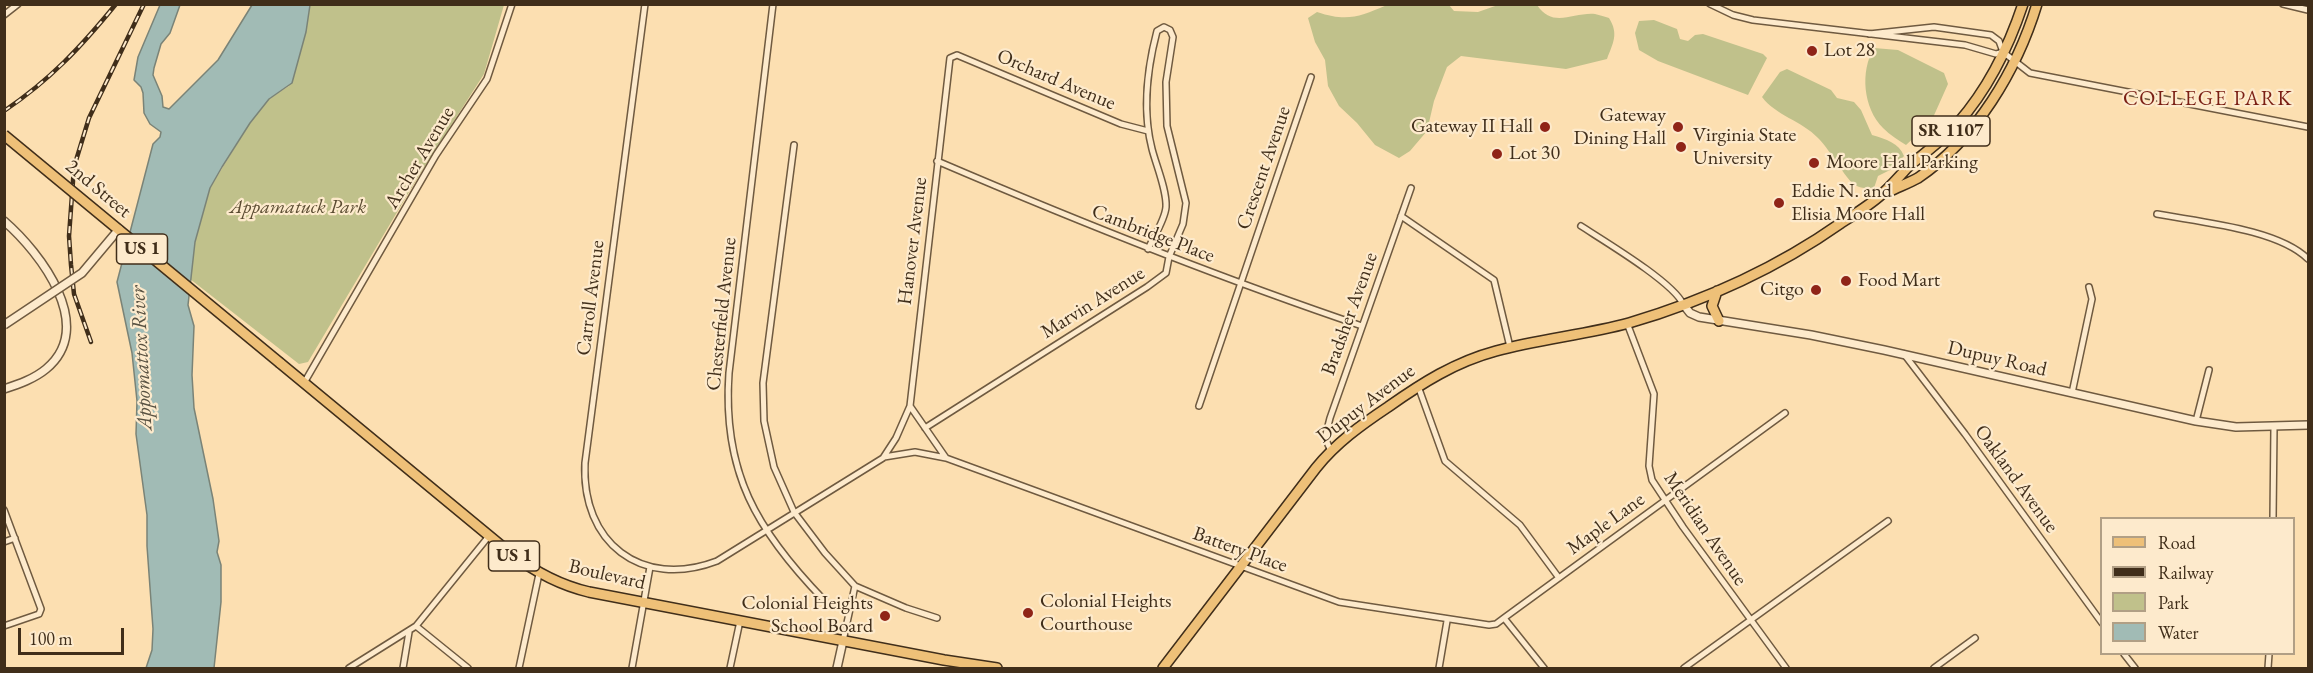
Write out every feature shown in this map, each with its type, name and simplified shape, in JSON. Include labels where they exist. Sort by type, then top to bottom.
[{"type":"main road","name":"SR 1107","points":[[1683,304],[1717,291],[1796,253],[1881,195],[1958,123],[1980,93],[2003,52],[2023,4]]},
{"type":"main road","name":"SR 1107","points":[[1881,195],[1916,179],[1952,149],[1984,111],[2014,61],[2037,4]]},
{"type":"main road","name":"2nd Street","points":[[4,135],[280,363]]},
{"type":"main road","points":[[1717,291],[1712,306],[1719,321]]},
{"type":"main road","name":"Dupuy Avenue","points":[[1163,669],[1239,566],[1330,451],[1354,431],[1418,386],[1458,364],[1510,347],[1627,323],[1683,304]]},
{"type":"main road","name":"Boulevard","points":[[280,363],[489,536],[539,574],[573,588],[643,603],[843,641],[943,664],[997,669]]},
{"type":"street","points":[[4,15],[18,4]]},
{"type":"street","name":"Archer Avenue","points":[[304,383],[436,155],[487,79],[512,4]]},
{"type":"street","name":"Carroll Avenue","points":[[645,4],[585,474],[589,509],[601,532],[630,559],[650,567]]},
{"type":"street","name":"Chesterfield Avenue","points":[[773,4],[728,392],[728,419],[741,483],[765,531],[782,554],[824,600]]},
{"type":"street","points":[[1710,4],[1753,21],[1965,45],[1996,54],[2003,52]]},
{"type":"street","points":[[2283,4],[2308,10]]},
{"type":"street","name":"Marvin Avenue","points":[[925,428],[1161,278],[1168,268],[1169,257],[1183,224],[1186,203],[1167,126],[1166,82],[1173,33],[1167,28],[1157,31],[1146,96],[1148,131],[1166,206],[1148,249]]},
{"type":"street","points":[[1869,34],[1925,28],[1972,31],[1996,37],[2003,52],[2025,71],[2035,75],[2308,127]]},
{"type":"street","name":"Orchard Avenue","points":[[953,56],[957,55],[1121,124],[1148,131]]},
{"type":"street","name":"Hanover Avenue","points":[[910,406],[949,61],[953,56]]},
{"type":"street","name":"Crescent Avenue","points":[[1199,406],[1311,77]]},
{"type":"street","points":[[794,145],[763,383],[764,421],[774,467],[794,512],[825,553],[855,586],[906,608],[937,618]]},
{"type":"street","name":"Cambridge Place","points":[[937,161],[1148,249],[1362,326]]},
{"type":"street","name":"Bradsher Avenue","points":[[1330,451],[1326,443],[1326,431],[1411,188]]},
{"type":"street","points":[[2157,214],[2261,235],[2288,244],[2308,259]]},
{"type":"street","points":[[1401,216],[1494,280],[1510,347]]},
{"type":"street","points":[[4,221],[26,241],[44,265],[62,303],[67,328],[62,347],[52,364],[34,377],[4,389]]},
{"type":"street","points":[[1581,226],[1629,257],[1674,291],[1683,304]]},
{"type":"street","points":[[4,326],[76,278],[119,229]]},
{"type":"street","points":[[2072,393],[2092,299],[2089,287]]},
{"type":"street","name":"Dupuy Road","points":[[1683,304],[1693,315],[1719,321],[1810,335],[1904,354],[2196,421],[2236,427],[2308,425]]},
{"type":"street","name":"Meridian Avenue","points":[[1627,323],[1652,383],[1654,394],[1655,412],[1649,466],[1652,480],[1786,669]]},
{"type":"street","name":"Oakland Avenue","points":[[1904,354],[2100,620]]},
{"type":"street","points":[[2196,421],[2209,370]]},
{"type":"street","points":[[1418,386],[1445,461],[1520,525],[1559,578]]},
{"type":"street","points":[[883,458],[896,438],[910,406]]},
{"type":"street","points":[[910,406],[946,458]]},
{"type":"street","name":"Maple Lane","points":[[1504,618],[1785,413]]},
{"type":"street","points":[[2273,517],[2274,427]]},
{"type":"street","points":[[632,669],[650,567],[675,570],[705,566],[717,561],[883,458],[915,453],[946,458]]},
{"type":"street","name":"Battery Place","points":[[946,458],[1346,605],[1489,626],[1504,618]]},
{"type":"street","points":[[4,510],[41,609],[39,614],[4,626]]},
{"type":"street","points":[[1684,669],[1888,521]]},
{"type":"street","points":[[349,669],[416,626],[489,536]]},
{"type":"street","points":[[4,542],[15,538]]},
{"type":"street","points":[[519,669],[539,574]]},
{"type":"street","points":[[837,669],[855,586]]},
{"type":"street","points":[[1504,618],[1544,669]]},
{"type":"street","points":[[730,669],[740,621]]},
{"type":"street","points":[[1439,669],[1447,621]]},
{"type":"street","points":[[416,626],[468,669]]},
{"type":"street","points":[[403,669],[409,632]]},
{"type":"street","points":[[1934,669],[1975,638]]},
{"type":"street","points":[[2125,655],[2135,669]]},
{"type":"green space","name":"Appamatuck Park","points":[[310,5],[504,5],[484,74],[418,177],[308,362],[299,364],[190,279],[195,242],[210,188],[250,123],[269,99],[289,86],[306,32]]},
{"type":"green space","points":[[1387,5],[1449,5],[1454,11],[1478,12],[1498,5],[1537,5],[1543,12],[1557,18],[1595,14],[1609,18],[1614,29],[1614,38],[1607,59],[1566,69],[1461,56],[1447,67],[1434,101],[1427,131],[1410,151],[1399,158],[1375,145],[1339,106],[1328,86],[1325,60],[1315,42],[1308,18],[1317,12],[1337,17],[1353,17]]},
{"type":"green space","points":[[1654,20],[1677,29],[1680,39],[1688,41],[1695,35],[1703,34],[1763,54],[1767,58],[1748,95],[1658,61],[1639,50],[1635,33],[1639,21]]},
{"type":"green space","points":[[1874,48],[1898,50],[1944,73],[1948,84],[1931,122],[1906,145],[1883,128],[1871,110],[1865,78]]},
{"type":"green space","points":[[1787,69],[1831,90],[1837,98],[1854,102],[1861,110],[1872,135],[1891,142],[1902,152],[1904,156],[1894,168],[1878,176],[1874,188],[1855,185],[1812,132],[1774,109],[1762,97],[1780,72]]},
{"type":"water","name":"Appomattox River","points":[[160,5],[180,5],[170,33],[161,44],[153,75],[162,96],[163,107],[169,109],[218,60],[252,5],[310,5],[306,32],[292,83],[269,99],[250,123],[222,167],[210,188],[195,242],[188,305],[194,326],[192,375],[194,408],[213,499],[219,541],[217,552],[221,565],[221,602],[214,668],[146,668],[152,650],[153,629],[147,515],[136,434],[137,401],[132,353],[117,282],[153,144],[160,137],[161,132],[150,124],[144,113],[143,93],[134,80],[138,57]]},
{"type":"railway","points":[[4,111],[64,62],[116,4]]},
{"type":"railway","points":[[91,342],[74,294],[71,265],[69,236],[74,167],[89,118],[144,4]]},
{"type":"place","name":"Lot 28","points":[[1812,51]]},
{"type":"place","name":"Gateway II Hall","points":[[1545,127]]},
{"type":"place","name":"Gateway Dining Hall","points":[[1678,127]]},
{"type":"place","name":"Virginia State University","points":[[1681,147]]},
{"type":"place","name":"Lot 30","points":[[1497,154]]},
{"type":"place","name":"Moore Hall Parking","points":[[1814,163]]},
{"type":"place","name":"Eddie N. and Elisia Moore Hall","points":[[1779,203]]},
{"type":"place","name":"Food Mart","points":[[1846,281]]},
{"type":"place","name":"Citgo","points":[[1816,290]]},
{"type":"place","name":"Colonial Heights Courthouse","points":[[1028,613]]},
{"type":"place","name":"Colonial Heights School Board","points":[[885,616]]},
{"type":"district","name":"COLLEGE PARK","points":[[2208,99]]}]
